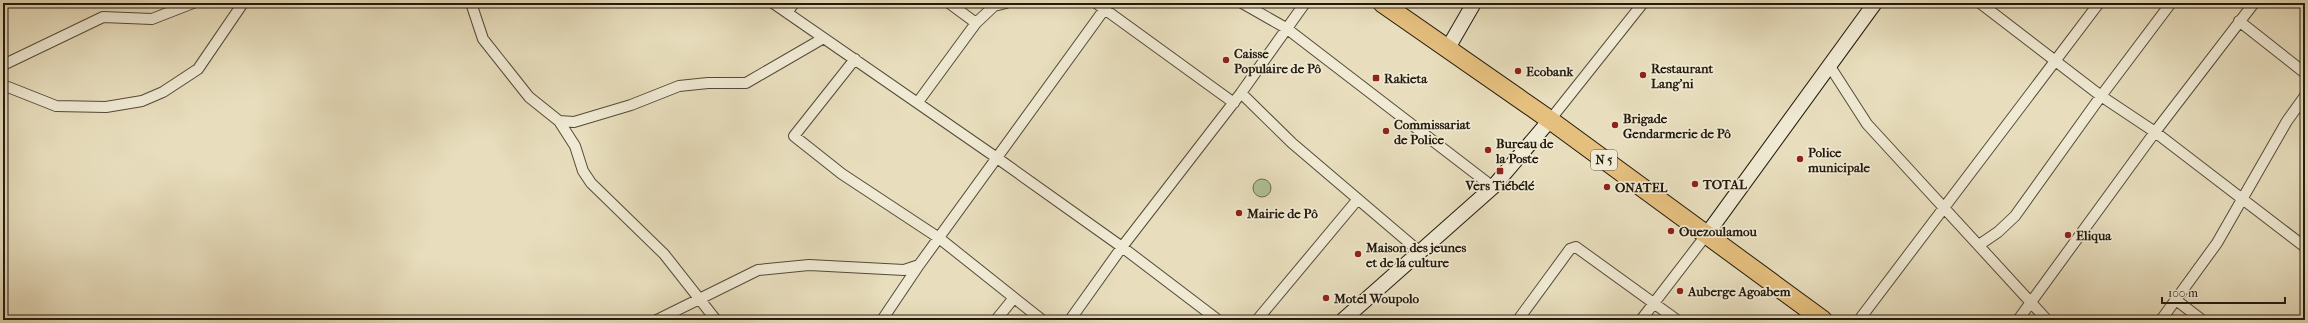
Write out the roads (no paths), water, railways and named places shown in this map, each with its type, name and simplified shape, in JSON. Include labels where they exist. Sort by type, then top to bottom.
[{"type":"highway","name":"N 5","points":[[1382,3],[1550,120],[1823,320]]},
{"type":"main road","points":[[1448,48],[1474,3]]},
{"type":"main road","points":[[1707,234],[1874,3]]},
{"type":"main road","points":[[1344,320],[1493,187],[1550,120]]},
{"type":"street","points":[[3,65],[103,18],[152,19],[193,3]]},
{"type":"street","points":[[3,87],[15,89],[56,106],[106,107],[142,101],[163,92],[198,69],[244,3]]},
{"type":"street","points":[[471,3],[483,38],[529,97],[558,121],[575,146],[583,171],[592,184],[664,254],[716,320]]},
{"type":"street","points":[[773,3],[822,39],[855,59],[918,102],[1122,247],[1218,320]]},
{"type":"street","points":[[786,13],[794,3]]},
{"type":"street","points":[[949,3],[976,23]]},
{"type":"street","points":[[918,102],[976,23],[994,6],[1006,3]]},
{"type":"street","points":[[1096,3],[1107,6],[1234,103]]},
{"type":"street","points":[[1242,3],[1286,28],[1493,187]]},
{"type":"street","points":[[1070,320],[1122,247],[1234,103],[1305,3]]},
{"type":"street","points":[[1550,120],[1643,3]]},
{"type":"street","points":[[1980,3],[2101,96],[2155,132],[2243,198],[2305,247]]},
{"type":"street","points":[[1859,320],[1943,207],[2099,3]]},
{"type":"street","points":[[1979,245],[1998,232],[2015,216],[2101,96],[2171,3]]},
{"type":"street","points":[[2018,320],[2155,132],[2254,3]]},
{"type":"street","points":[[882,320],[919,265],[1107,6]]},
{"type":"street","points":[[2240,21],[2305,73]]},
{"type":"street","points":[[558,121],[574,122],[631,105],[679,86],[708,82],[746,83],[822,39]]},
{"type":"street","points":[[855,59],[794,136],[842,174],[939,238],[1042,320]]},
{"type":"street","points":[[1829,64],[1867,124],[2047,320]]},
{"type":"street","points":[[1241,93],[1292,143],[1420,252]]},
{"type":"street","points":[[2161,320],[2217,244],[2287,121],[2305,96]]},
{"type":"street","points":[[1257,320],[1358,199]]},
{"type":"street","points":[[1641,320],[1707,234]]},
{"type":"street","points":[[1518,320],[1570,249],[1576,247],[1655,303],[1676,320]]},
{"type":"street","points":[[657,320],[758,270],[809,265],[904,270],[919,265]]},
{"type":"street","points":[[996,320],[1013,298]]},
{"type":"street","points":[[2176,300],[2202,320]]},
{"type":"place","name":"Caisse Populaire de Pô","points":[[1226,60]]},
{"type":"place","name":"Ecobank","points":[[1518,71]]},
{"type":"place","name":"Restaurant Lang'ni","points":[[1643,75]]},
{"type":"place","name":"Rakieta","points":[[1376,78]]},
{"type":"place","name":"Brigade Gendarmerie de Pô","points":[[1615,125]]},
{"type":"place","name":"Commissariat de Police","points":[[1386,131]]},
{"type":"place","name":"Bureau de la Poste","points":[[1488,150]]},
{"type":"place","name":"Police municipale","points":[[1800,159]]},
{"type":"place","name":"Vers Tiébélé","points":[[1500,171]]},
{"type":"place","name":"TOTAL","points":[[1695,184]]},
{"type":"place","name":"ONATEL","points":[[1607,187]]},
{"type":"place","name":"Mairie de Pô","points":[[1239,213]]},
{"type":"place","name":"Ouezoulamou","points":[[1671,231]]},
{"type":"place","name":"Eliqua","points":[[2068,235]]},
{"type":"place","name":"Maison des jeunes et de la culture","points":[[1358,254]]},
{"type":"place","name":"Auberge Agoabem","points":[[1680,291]]},
{"type":"place","name":"Motel Woupolo","points":[[1326,298]]}]
